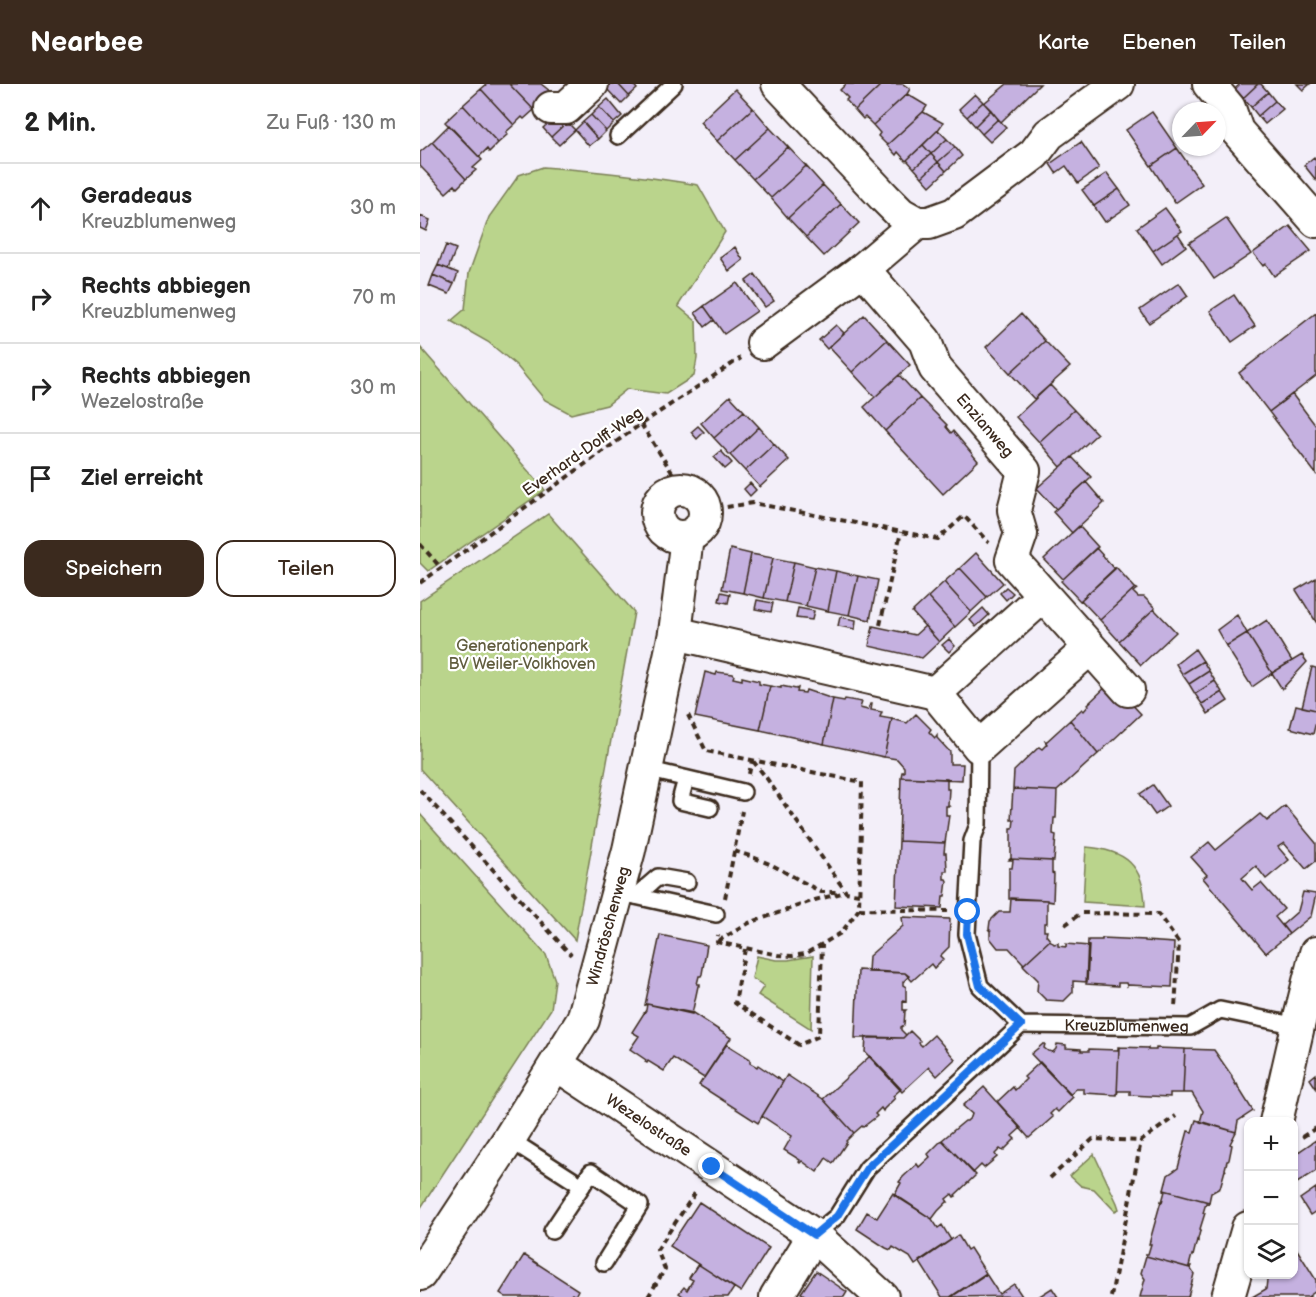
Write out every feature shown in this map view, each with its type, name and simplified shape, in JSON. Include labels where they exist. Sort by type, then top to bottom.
[{"type":"street","points":[[551,108],[566,108],[592,84]]},
{"type":"street","points":[[778,84],[885,198],[901,214],[917,223],[929,223],[954,214],[1034,154],[1049,134],[1118,84]]},
{"type":"street","points":[[1209,84],[1228,108],[1237,130],[1316,221]]},
{"type":"street","points":[[763,343],[863,269],[917,223]]},
{"type":"street","name":"Enzianweg","points":[[863,269],[925,341],[935,368],[1024,471],[1014,510],[1021,534],[1012,560]]},
{"type":"street","points":[[682,488],[698,495],[705,510],[705,519],[701,527],[687,537],[666,533],[659,525],[656,513],[657,505],[663,495],[671,490],[682,488]]},
{"type":"street","name":"Windröschenweg","points":[[420,1274],[509,1139],[583,1020],[594,980],[626,894],[629,850],[675,633],[687,537]]},
{"type":"street","points":[[1012,560],[1128,690]]},
{"type":"street","points":[[934,693],[1043,596]]},
{"type":"street","points":[[675,633],[934,693],[979,747],[1090,648]]},
{"type":"street","points":[[1289,1117],[1298,1026],[1316,953]]},
{"type":"street","name":"Wezelostraße","points":[[556,1064],[814,1235],[882,1297]]},
{"type":"street","points":[[776,1297],[814,1235]]},
{"type":"street","points":[[1228,1297],[1244,1242]]},
{"type":"lane","points":[[618,136],[674,84]]},
{"type":"lane","points":[[814,1235],[837,1216],[867,1168],[1021,1025],[980,986],[967,934],[972,841],[978,825],[979,747]]},
{"type":"lane","points":[[646,769],[744,794]]},
{"type":"lane","points":[[686,779],[680,801],[710,808]]},
{"type":"lane","points":[[626,894],[658,878],[687,882]]},
{"type":"lane","points":[[626,894],[716,914]]},
{"type":"lane","name":"Kreuzblumenweg","points":[[1021,1025],[1190,1027],[1220,1010],[1298,1026]]},
{"type":"lane","points":[[509,1139],[582,1186]]},
{"type":"lane","points":[[552,1231],[591,1172],[640,1205],[604,1263]]},
{"type":"path","name":"Everhard-Dolff-Weg","points":[[420,583],[641,424],[763,343]]},
{"type":"path","points":[[641,424],[682,488]]},
{"type":"path","points":[[705,510],[753,503],[938,539],[964,516],[1002,556],[1012,560]]},
{"type":"path","points":[[880,625],[901,532]]},
{"type":"path","points":[[420,544],[441,568]]},
{"type":"path","points":[[686,712],[706,751],[862,782],[859,909],[841,933],[805,954],[792,956],[717,942]]},
{"type":"path","points":[[725,900],[752,760]]},
{"type":"path","points":[[752,760],[846,892]]},
{"type":"path","points":[[420,790],[594,980]]},
{"type":"path","points":[[734,851],[772,866],[821,892],[859,894]]},
{"type":"path","points":[[717,942],[749,923],[815,900],[846,892]]},
{"type":"path","points":[[859,909],[968,912]]},
{"type":"path","points":[[1065,925],[1081,913],[1158,914],[1179,943],[1174,1027]]},
{"type":"path","points":[[717,942],[719,931]]},
{"type":"path","points":[[745,949],[735,1003],[799,1045],[819,1036],[822,944]]},
{"type":"path","points":[[1050,1178],[1093,1139],[1141,1142],[1176,1116]]},
{"type":"path","points":[[1298,1129],[1316,1128]]},
{"type":"path","points":[[1110,1297],[1141,1142]]},
{"type":"path","points":[[648,1297],[665,1269],[657,1250],[712,1167]]},
{"type":"green space","points":[[543,167],[621,174],[698,185],[725,232],[678,306],[696,321],[697,358],[694,376],[666,394],[627,389],[607,405],[571,414],[545,400],[516,365],[488,342],[451,321],[465,309],[469,273],[489,217],[519,175]]},
{"type":"green space","points":[[420,347],[545,490],[428,571],[420,563]]},
{"type":"green space","name":"Generationenpark BV Weiler-Volkhoven","points":[[548,514],[634,612],[575,940],[420,769],[420,601]]},
{"type":"green space","points":[[420,814],[546,955],[555,980],[551,1009],[420,1209]]},
{"type":"green space","points":[[1086,847],[1112,852],[1130,862],[1141,880],[1145,906],[1083,902]]},
{"type":"green space","points":[[757,956],[788,960],[813,956],[811,1029],[758,995],[764,986],[752,978]]},
{"type":"green space","points":[[1094,1154],[1117,1203],[1119,1209],[1115,1211],[1094,1189],[1081,1186],[1070,1176]]},
{"type":"building","points":[[487,84],[509,84],[534,110],[514,125],[481,89]]},
{"type":"building","points":[[509,84],[541,84],[550,91],[534,110]]},
{"type":"building","points":[[610,84],[618,84],[629,96],[621,104],[606,88]]},
{"type":"building","points":[[618,84],[633,84],[637,89],[629,96]]},
{"type":"building","points":[[846,84],[882,84],[855,110],[840,90]]},
{"type":"building","points":[[882,84],[903,84],[910,89],[873,125],[855,110]]},
{"type":"building","points":[[1007,84],[1040,84],[1001,122],[984,103]]},
{"type":"building","points":[[1240,84],[1258,84],[1243,98],[1235,89]]},
{"type":"building","points":[[1258,84],[1261,84],[1268,92],[1251,107],[1243,98]]},
{"type":"building","points":[[1297,84],[1310,84],[1303,90]]},
{"type":"building","points":[[481,89],[514,125],[498,143],[463,105]]},
{"type":"building","points":[[735,89],[753,108],[717,141],[700,122]]},
{"type":"building","points":[[1268,92],[1275,101],[1258,116],[1251,107]]},
{"type":"building","points":[[907,94],[927,106],[887,145],[878,136],[880,133],[873,125]]},
{"type":"building","points":[[975,94],[983,102],[967,117],[959,109]]},
{"type":"building","points":[[608,99],[622,116],[614,123],[599,107]]},
{"type":"building","points":[[1275,101],[1283,109],[1265,124],[1258,116]]},
{"type":"building","points":[[983,102],[991,110],[975,126],[967,117]]},
{"type":"building","points":[[463,105],[498,143],[489,152],[487,149],[479,157],[445,122]]},
{"type":"building","points":[[599,107],[614,123],[606,131],[591,115]]},
{"type":"building","points":[[753,108],[770,128],[735,160],[717,141]]},
{"type":"building","points":[[991,110],[998,119],[982,134],[975,126]]},
{"type":"building","points":[[923,112],[943,123],[906,161],[898,152],[896,155],[887,145]]},
{"type":"building","points":[[1152,112],[1172,141],[1172,151],[1151,166],[1126,130]]},
{"type":"building","points":[[559,113],[567,122],[551,137],[543,128]]},
{"type":"building","points":[[591,115],[606,131],[598,139],[583,122]]},
{"type":"building","points":[[998,119],[1006,127],[990,142],[982,134]]},
{"type":"building","points":[[567,122],[575,130],[559,145],[551,137]]},
{"type":"building","points":[[583,122],[598,139],[589,146],[575,130]]},
{"type":"building","points":[[449,125],[482,160],[473,168],[476,170],[466,179],[432,142]]},
{"type":"building","points":[[770,128],[788,147],[753,179],[735,160]]},
{"type":"building","points":[[938,130],[947,139],[931,154],[923,145]]},
{"type":"building","points":[[947,139],[955,147],[938,162],[931,154]]},
{"type":"building","points":[[432,142],[466,179],[457,188],[455,185],[446,193],[420,166],[420,152]]},
{"type":"building","points":[[1081,142],[1099,168],[1078,183],[1066,166],[1056,173],[1050,164]]},
{"type":"building","points":[[923,145],[931,154],[914,168],[907,160]]},
{"type":"building","points":[[788,147],[806,166],[771,198],[753,179]]},
{"type":"building","points":[[955,147],[962,156],[946,171],[938,162]]},
{"type":"building","points":[[1172,151],[1172,156],[1183,156],[1202,184],[1175,203],[1151,166]]},
{"type":"building","points":[[931,154],[938,162],[922,177],[914,168]]},
{"type":"building","points":[[1314,157],[1316,160],[1316,180],[1304,165]]},
{"type":"building","points":[[938,162],[946,171],[930,186],[922,177]]},
{"type":"building","points":[[806,166],[823,185],[788,218],[771,198]]},
{"type":"building","points":[[1107,173],[1119,189],[1094,206],[1082,190]]},
{"type":"building","points":[[823,185],[841,204],[806,237],[788,218]]},
{"type":"building","points":[[1119,189],[1130,205],[1105,222],[1094,206]]},
{"type":"building","points":[[841,204],[859,223],[824,256],[806,237]]},
{"type":"building","points":[[1165,208],[1182,231],[1153,251],[1137,228]]},
{"type":"building","points":[[420,216],[430,220],[426,231],[420,228]]},
{"type":"building","points":[[1226,218],[1251,254],[1214,279],[1189,243]]},
{"type":"building","points":[[1290,226],[1311,251],[1274,276],[1266,264],[1263,266],[1253,253]]},
{"type":"building","points":[[1178,234],[1186,246],[1162,264],[1153,251]]},
{"type":"building","points":[[446,245],[456,249],[448,269],[438,265]]},
{"type":"building","points":[[735,247],[743,260],[729,271],[720,258]]},
{"type":"building","points":[[438,265],[458,273],[454,284],[433,275]]},
{"type":"building","points":[[755,274],[774,301],[765,307],[746,281]]},
{"type":"building","points":[[433,275],[454,284],[449,294],[429,286]]},
{"type":"building","points":[[737,283],[757,311],[724,334],[704,306]]},
{"type":"building","points":[[1179,283],[1188,296],[1149,323],[1140,310]]},
{"type":"building","points":[[1234,295],[1255,326],[1232,342],[1210,311]]},
{"type":"building","points":[[704,306],[714,320],[705,327],[695,313]]},
{"type":"building","points":[[1316,313],[1316,376],[1269,412],[1239,373]]},
{"type":"building","points":[[1021,314],[1045,341],[1010,373],[986,347]]},
{"type":"building","points":[[864,315],[887,340],[852,372],[829,347]]},
{"type":"building","points":[[836,325],[844,333],[827,349],[819,340]]},
{"type":"building","points":[[887,340],[910,365],[875,397],[852,372]]},
{"type":"building","points":[[1045,341],[1070,367],[1034,399],[1010,373]]},
{"type":"building","points":[[899,375],[920,398],[885,431],[864,407]]},
{"type":"building","points":[[1050,385],[1074,410],[1039,442],[1016,417]]},
{"type":"building","points":[[1292,394],[1316,426],[1316,474],[1269,412]]},
{"type":"building","points":[[730,396],[744,411],[714,438],[701,423]]},
{"type":"building","points":[[920,398],[947,425],[951,433],[953,431],[978,461],[943,494],[885,431]]},
{"type":"building","points":[[1074,410],[1097,434],[1061,467],[1039,442]]},
{"type":"building","points":[[744,411],[759,427],[730,455],[714,438]]},
{"type":"building","points":[[698,426],[704,432],[697,439],[691,432]]},
{"type":"building","points":[[759,427],[774,444],[745,471],[730,455]]},
{"type":"building","points":[[774,444],[789,460],[760,487],[745,471]]},
{"type":"building","points":[[721,451],[732,463],[725,469],[714,457]]},
{"type":"building","points":[[1072,457],[1091,477],[1056,509],[1037,488]]},
{"type":"building","points":[[1086,482],[1104,503],[1072,533],[1053,512]]},
{"type":"building","points":[[750,483],[756,490],[750,496],[744,489]]},
{"type":"building","points":[[1079,526],[1098,547],[1063,579],[1044,559]]},
{"type":"building","points":[[1096,548],[1115,569],[1080,601],[1061,581]]},
{"type":"building","points":[[730,549],[751,554],[743,593],[722,589]]},
{"type":"building","points":[[976,553],[1003,583],[987,597],[960,568]]},
{"type":"building","points":[[751,554],[773,558],[764,598],[743,593]]},
{"type":"building","points":[[773,558],[794,562],[785,602],[764,598]]},
{"type":"building","points":[[794,562],[815,567],[806,606],[785,602]]},
{"type":"building","points":[[815,567],[836,571],[828,611],[806,606]]},
{"type":"building","points":[[1116,567],[1135,588],[1100,620],[1081,600]]},
{"type":"building","points":[[960,568],[987,597],[971,612],[944,582]]},
{"type":"building","points":[[836,571],[858,576],[849,615],[828,611]]},
{"type":"building","points":[[858,576],[878,580],[870,620],[849,615]]},
{"type":"building","points":[[1316,578],[1316,622],[1296,590]]},
{"type":"building","points":[[944,582],[971,612],[955,627],[928,597]]},
{"type":"building","points":[[1006,587],[1013,593],[1006,600],[1000,593]]},
{"type":"building","points":[[1135,588],[1137,589],[1133,592],[1138,597],[1144,597],[1155,608],[1119,641],[1100,620]]},
{"type":"building","points":[[721,592],[730,594],[728,603],[719,601]]},
{"type":"building","points":[[928,597],[955,627],[939,642],[912,612]]},
{"type":"building","points":[[757,600],[773,603],[771,612],[755,609]]},
{"type":"building","points":[[798,608],[814,611],[812,620],[796,618]]},
{"type":"building","points":[[983,608],[989,615],[976,627],[970,620]]},
{"type":"building","points":[[1154,609],[1176,632],[1141,665],[1119,641]]},
{"type":"building","points":[[1237,615],[1247,633],[1226,646],[1217,630]]},
{"type":"building","points":[[840,617],[856,620],[855,629],[838,626]]},
{"type":"building","points":[[1267,620],[1292,661],[1272,673],[1247,633]]},
{"type":"building","points":[[873,626],[915,635],[925,626],[939,642],[922,658],[869,646]]},
{"type":"building","points":[[1247,633],[1272,673],[1252,687],[1226,646]]},
{"type":"building","points":[[949,639],[955,646],[949,652],[942,645]]},
{"type":"building","points":[[1195,649],[1203,661],[1182,674],[1176,664]]},
{"type":"building","points":[[1302,655],[1307,662],[1282,689],[1272,673]]},
{"type":"building","points":[[1203,661],[1209,671],[1189,684],[1182,674]]},
{"type":"building","points":[[1312,667],[1316,668],[1316,710],[1302,707]]},
{"type":"building","points":[[1209,671],[1215,681],[1195,694],[1189,684]]},
{"type":"building","points":[[705,672],[716,675],[717,672],[733,674],[733,678],[742,680],[742,677],[770,686],[760,730],[695,717]]},
{"type":"building","points":[[1215,681],[1222,692],[1202,704],[1195,694]]},
{"type":"building","points":[[1111,682],[1141,714],[1098,754],[1070,720],[1082,709],[1084,711],[1088,704]]},
{"type":"building","points":[[770,686],[798,688],[797,692],[805,693],[806,690],[833,699],[824,744],[760,730]]},
{"type":"building","points":[[1222,692],[1228,701],[1208,714],[1202,704]]},
{"type":"building","points":[[833,699],[862,702],[860,708],[868,710],[872,704],[871,710],[882,712],[880,717],[892,719],[884,757],[824,744]]},
{"type":"building","points":[[1296,705],[1316,710],[1313,734],[1290,728]]},
{"type":"building","points":[[916,714],[931,729],[929,732],[935,738],[937,735],[937,738],[950,752],[950,764],[963,764],[962,780],[901,777],[904,767],[897,759],[884,757],[892,719],[907,723]]},
{"type":"building","points":[[1070,720],[1098,754],[1057,791],[1013,789],[1014,771],[1039,747],[1042,749],[1047,744],[1045,741]]},
{"type":"building","points":[[901,777],[947,779],[949,806],[946,806],[946,815],[949,815],[945,843],[899,841]]},
{"type":"building","points":[[1153,785],[1168,806],[1155,815],[1140,794]]},
{"type":"building","points":[[1013,789],[1057,791],[1053,834],[1056,835],[1054,861],[1011,859],[1011,828],[1013,828],[1014,820],[1011,820]]},
{"type":"building","points":[[1285,806],[1316,843],[1316,861],[1306,869],[1284,843],[1278,847],[1289,860],[1266,879],[1256,866],[1242,878],[1252,890],[1261,883],[1284,909],[1275,917],[1289,934],[1266,953],[1203,878],[1207,875],[1191,857],[1209,842],[1216,850],[1260,814],[1267,821]]},
{"type":"building","points":[[899,841],[945,843],[947,871],[944,871],[944,879],[947,881],[942,908],[896,906]]},
{"type":"building","points":[[1010,859],[1052,861],[1053,902],[1009,899],[1009,868],[1012,868],[1013,860]]},
{"type":"building","points":[[1303,892],[1316,894],[1311,916],[1289,934],[1282,925],[1298,911]]},
{"type":"building","points":[[1011,898],[1047,900],[1047,923],[1044,923],[1044,931],[1047,931],[1046,935],[1050,940],[1023,965],[1009,948],[998,948],[990,938],[990,921],[999,912],[1010,912]]},
{"type":"building","points":[[902,917],[950,919],[949,947],[940,956],[943,959],[934,968],[931,964],[912,981],[905,973],[868,972],[869,956],[903,926]]},
{"type":"building","points":[[660,935],[707,945],[702,974],[697,984],[700,986],[698,986],[692,1014],[645,1005]]},
{"type":"building","points":[[1102,938],[1174,943],[1172,987],[1127,986],[1126,983],[1118,983],[1118,986],[1086,984],[1088,940],[1102,940]]},
{"type":"building","points":[[1050,940],[1054,944],[1058,943],[1058,946],[1066,947],[1066,944],[1089,946],[1087,982],[1073,981],[1073,992],[1064,1001],[1046,1000],[1037,991],[1038,980],[1023,965]]},
{"type":"building","points":[[858,970],[905,973],[909,976],[903,982],[906,987],[906,1002],[903,1001],[903,1010],[906,1010],[901,1030],[906,1035],[903,1038],[855,1038]]},
{"type":"building","points":[[647,1004],[693,1013],[731,1038],[704,1078],[673,1058],[664,1071],[648,1061],[645,1062],[646,1060],[630,1049],[639,1036],[632,1032],[646,1010]]},
{"type":"building","points":[[910,1031],[922,1046],[934,1035],[955,1059],[937,1076],[929,1067],[902,1092],[865,1052],[866,1037],[903,1038]]},
{"type":"building","points":[[726,1044],[750,1059],[750,1063],[757,1067],[758,1065],[783,1082],[758,1123],[699,1085]]},
{"type":"building","points":[[1045,1044],[1044,1048],[1053,1052],[1057,1044],[1066,1045],[1066,1048],[1081,1049],[1081,1051],[1118,1050],[1119,1047],[1117,1095],[1084,1093],[1084,1089],[1076,1089],[1070,1095],[1031,1054]]},
{"type":"building","points":[[1119,1047],[1148,1048],[1148,1050],[1185,1049],[1183,1093],[1170,1093],[1170,1097],[1130,1095],[1130,1091],[1118,1091],[1117,1095]]},
{"type":"building","points":[[1185,1049],[1214,1050],[1253,1111],[1238,1121],[1236,1132],[1200,1122],[1203,1111],[1192,1093],[1183,1093]]},
{"type":"building","points":[[870,1056],[901,1089],[883,1111],[881,1108],[875,1114],[876,1117],[854,1133],[823,1099]]},
{"type":"building","points":[[1040,1062],[1073,1097],[1058,1112],[1055,1109],[1050,1114],[1053,1117],[1029,1138],[997,1102],[1013,1087],[1015,1090],[1026,1079],[1024,1077]]},
{"type":"building","points":[[1316,1074],[1316,1088],[1310,1079]]},
{"type":"building","points":[[787,1075],[823,1099],[854,1133],[846,1141],[833,1163],[826,1158],[817,1172],[802,1161],[800,1163],[800,1160],[784,1150],[792,1136],[762,1116]]},
{"type":"building","points":[[984,1087],[1021,1128],[1012,1136],[1015,1139],[1003,1151],[1000,1149],[995,1154],[997,1157],[984,1168],[981,1165],[973,1173],[942,1140],[971,1117],[972,1114],[963,1106]]},
{"type":"building","points":[[1196,1120],[1236,1132],[1230,1144],[1232,1145],[1229,1160],[1220,1188],[1211,1193],[1209,1202],[1164,1190],[1168,1175],[1178,1168],[1188,1131],[1192,1132]]},
{"type":"building","points":[[942,1140],[976,1175],[956,1196],[952,1194],[946,1199],[948,1202],[932,1219],[894,1195],[903,1177],[917,1164],[919,1167],[930,1157],[928,1154]]},
{"type":"building","points":[[1316,1140],[1316,1171],[1298,1182],[1298,1171],[1298,1152]]},
{"type":"building","points":[[1316,1188],[1316,1211],[1310,1215],[1300,1199]]},
{"type":"building","points":[[1164,1190],[1209,1202],[1206,1203],[1203,1213],[1205,1213],[1201,1231],[1190,1268],[1146,1256]]},
{"type":"building","points":[[893,1193],[932,1219],[938,1228],[942,1225],[951,1240],[915,1265],[910,1257],[893,1247],[891,1250],[886,1248],[857,1229],[867,1212],[877,1218]]},
{"type":"building","points":[[699,1202],[769,1248],[741,1292],[670,1246]]},
{"type":"building","points":[[958,1235],[967,1250],[970,1248],[986,1273],[950,1297],[942,1297],[919,1261]]},
{"type":"building","points":[[1298,1251],[1316,1280],[1316,1291],[1310,1297],[1252,1297],[1266,1289],[1267,1280],[1298,1279]]},
{"type":"building","points":[[524,1255],[578,1290],[575,1296],[572,1294],[569,1297],[506,1297],[500,1293]]},
{"type":"building","points":[[1146,1256],[1190,1268],[1194,1274],[1188,1297],[1140,1297],[1145,1279],[1141,1273]]},
{"type":"building","points":[[698,1264],[734,1288],[728,1297],[682,1297],[679,1293],[684,1287],[687,1290],[693,1280],[689,1278]]},
{"type":"building","points":[[816,1271],[847,1292],[844,1297],[806,1297],[801,1293]]},
{"type":"building","points":[[986,1274],[999,1294],[1014,1284],[1022,1296],[951,1297]]},
{"type":"building","points":[[1052,1288],[1058,1297],[1038,1297]]},
{"type":"route","points":[[712,1167],[814,1235],[837,1216],[867,1168],[1021,1025],[980,986],[967,934],[968,912]]}]
